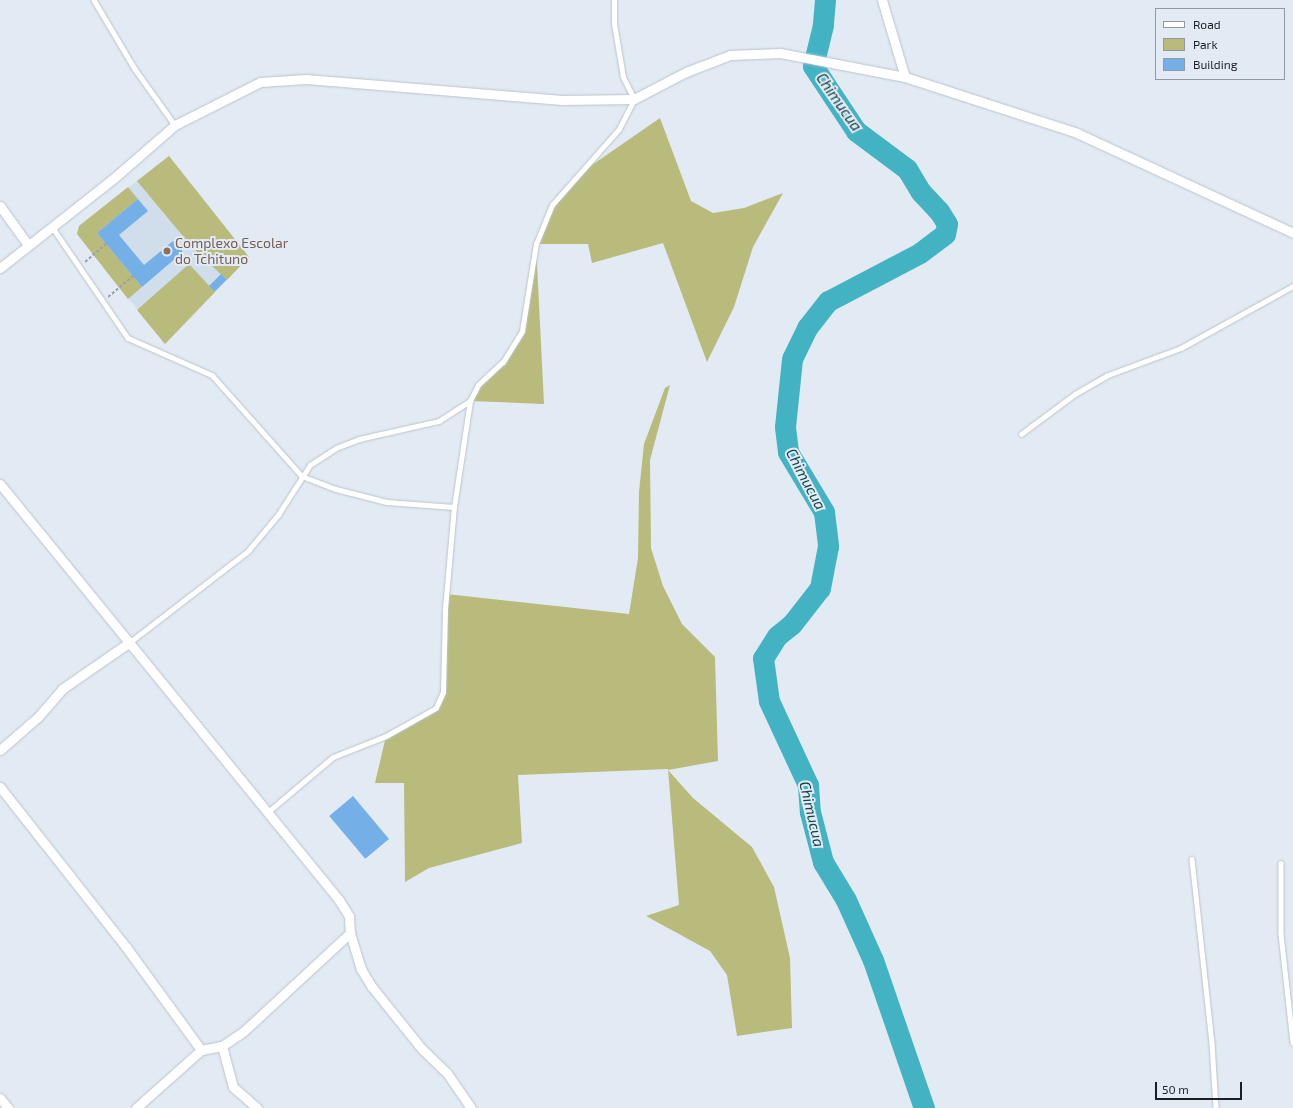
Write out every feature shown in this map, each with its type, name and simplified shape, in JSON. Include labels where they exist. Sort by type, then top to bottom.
[{"type":"street","points":[[882,0],[905,77]]},
{"type":"street","points":[[0,268],[28,245],[53,228],[175,125],[260,82],[306,79],[562,100],[634,99],[686,72],[730,56],[780,53],[905,77],[1077,133],[1293,233]]},
{"type":"street","points":[[0,206],[28,245]]},
{"type":"street","points":[[0,484],[340,900],[349,916],[350,933],[361,969],[372,987],[421,1048],[447,1073],[471,1108]]},
{"type":"street","points":[[0,750],[38,717],[62,689],[130,642]]},
{"type":"street","points":[[0,787],[126,947],[201,1050]]},
{"type":"street","points":[[136,1108],[201,1050],[222,1046],[243,1032],[350,933]]},
{"type":"street","points":[[222,1046],[233,1087],[257,1108]]},
{"type":"street","points":[[0,1098],[8,1108]]},
{"type":"lane","points":[[94,0],[134,69],[175,125]]},
{"type":"lane","points":[[268,812],[333,757],[386,736],[436,708],[443,692],[444,609],[454,508],[470,401],[478,385],[503,362],[522,331],[536,244],[552,205],[619,129],[634,99],[622,70],[614,24],[614,0]]},
{"type":"lane","points":[[53,228],[128,338],[212,376],[302,476],[336,489],[388,502],[454,508]]},
{"type":"lane","points":[[1021,434],[1074,394],[1108,375],[1181,348],[1293,286]]},
{"type":"lane","points":[[130,642],[248,551],[278,515],[310,465],[336,448],[359,439],[440,421],[470,401]]},
{"type":"lane","points":[[1192,859],[1212,1043],[1216,1108]]},
{"type":"lane","points":[[1281,863],[1281,934],[1293,1042]]},
{"type":"path","points":[[79,266],[106,244]]},
{"type":"path","points":[[103,302],[133,276]]},
{"type":"shaded area","name":"Complexo Escolar do Tchituno","points":[[169,156],[249,257],[165,344],[77,234],[79,226]]},
{"type":"green space","points":[[660,118],[691,201],[713,213],[744,208],[783,193],[753,247],[734,307],[707,362],[663,243],[592,263],[588,244],[536,244],[552,205],[579,174]]},
{"type":"green space","points":[[169,156],[249,257],[227,280],[192,247],[137,181]]},
{"type":"green space","points":[[128,187],[138,199],[97,233],[142,287],[128,299],[77,234],[79,226]]},
{"type":"green space","points":[[536,244],[544,404],[470,401],[478,385],[503,362],[522,331]]},
{"type":"green space","points":[[189,264],[215,292],[165,344],[137,310]]},
{"type":"green space","points":[[670,385],[650,460],[651,548],[663,586],[682,624],[715,657],[718,761],[668,770],[518,775],[522,843],[429,868],[405,882],[404,783],[375,783],[386,736],[436,708],[443,692],[446,594],[629,614],[638,558],[639,492],[644,444],[665,388]]},
{"type":"green space","points":[[668,770],[693,798],[752,847],[774,887],[790,958],[792,1028],[737,1036],[727,975],[710,951],[646,916],[679,905]]},
{"type":"building","points":[[138,199],[148,211],[119,235],[144,265],[173,241],[183,252],[142,287],[97,233]]},
{"type":"building","points":[[221,274],[227,280],[215,292],[209,286]]},
{"type":"building","points":[[353,796],[389,839],[365,859],[329,816]]},
{"type":"waterway","name":"Chimucua","points":[[825,0],[823,25],[813,66],[856,131],[907,169],[921,192],[939,211],[947,224],[945,234],[920,253],[828,301],[807,328],[792,359],[785,427],[788,452],[824,512],[828,546],[820,588],[792,624],[777,636],[763,658],[769,701],[808,785],[810,812],[823,862],[846,900],[873,960],[924,1108]]},
{"type":"place","name":"Complexo Escolar do Tchituno","points":[[167,251]]}]
